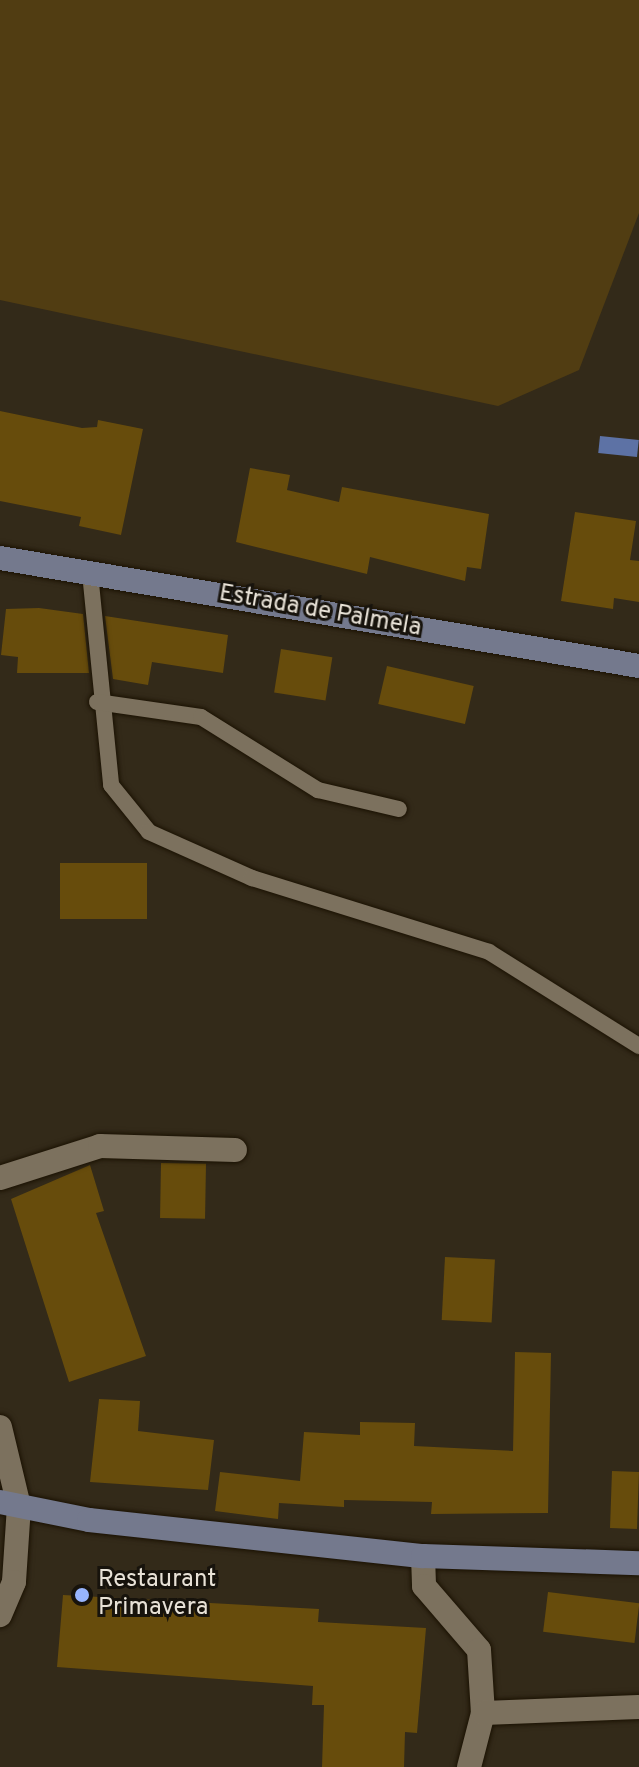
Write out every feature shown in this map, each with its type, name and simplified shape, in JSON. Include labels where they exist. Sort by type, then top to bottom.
[{"type":"street","name":"Estrada de Palmela","points":[[0,558],[639,666]]},
{"type":"street","points":[[0,1178],[100,1146],[235,1150]]},
{"type":"street","points":[[0,1427],[14,1582],[0,1615]]},
{"type":"street","points":[[9,1504],[423,1556],[639,1563]]},
{"type":"street","points":[[423,1556],[424,1586],[479,1650],[483,1713],[469,1767]]},
{"type":"street","points":[[483,1713],[639,1707]]},
{"type":"lane","points":[[90,573],[97,702],[111,785],[160,839],[252,878],[489,952],[639,1046]]},
{"type":"lane","points":[[97,702],[201,717],[318,790],[399,809]]},
{"type":"shaded area","points":[[0,0],[639,0],[639,213],[579,370],[498,406],[0,300]]},
{"type":"water","points":[[600,436],[639,440],[637,457],[598,453]]},
{"type":"building","points":[[0,411],[82,428],[97,427],[98,420],[143,429],[121,535],[79,526],[81,517],[0,501]]},
{"type":"building","points":[[250,468],[290,475],[287,490],[339,502],[342,487],[489,514],[481,569],[467,567],[465,581],[370,557],[367,574],[236,542]]},
{"type":"building","points":[[575,512],[636,521],[630,560],[639,561],[639,602],[614,598],[613,609],[561,601]]},
{"type":"building","points":[[39,608],[83,614],[89,673],[17,673],[18,657],[1,655],[6,609]]},
{"type":"building","points":[[105,616],[228,635],[223,673],[152,662],[148,685],[113,679]]},
{"type":"building","points":[[281,649],[332,657],[325,701],[274,692]]},
{"type":"building","points":[[387,666],[474,686],[465,724],[378,704]]},
{"type":"building","points":[[60,863],[147,863],[147,919],[60,919]]},
{"type":"building","points":[[161,1163],[206,1164],[205,1219],[160,1218]]},
{"type":"building","points":[[90,1165],[104,1211],[96,1213],[146,1356],[69,1382],[11,1199]]},
{"type":"building","points":[[445,1257],[495,1260],[492,1323],[442,1320]]},
{"type":"building","points":[[515,1352],[551,1353],[548,1513],[431,1514],[432,1502],[344,1500],[344,1507],[279,1503],[278,1519],[215,1511],[220,1472],[300,1481],[304,1432],[360,1435],[360,1422],[415,1423],[414,1446],[513,1451]]},
{"type":"building","points":[[99,1399],[140,1401],[138,1431],[214,1440],[208,1490],[90,1482]]},
{"type":"building","points":[[612,1471],[639,1472],[637,1529],[610,1528]]},
{"type":"building","points":[[548,1592],[639,1603],[634,1643],[543,1632]]},
{"type":"building","points":[[63,1595],[319,1609],[318,1622],[426,1628],[417,1733],[405,1732],[404,1767],[322,1767],[324,1705],[312,1705],[313,1686],[57,1667]]},
{"type":"place","name":"Restaurant Primavera","points":[[82,1595]]}]
